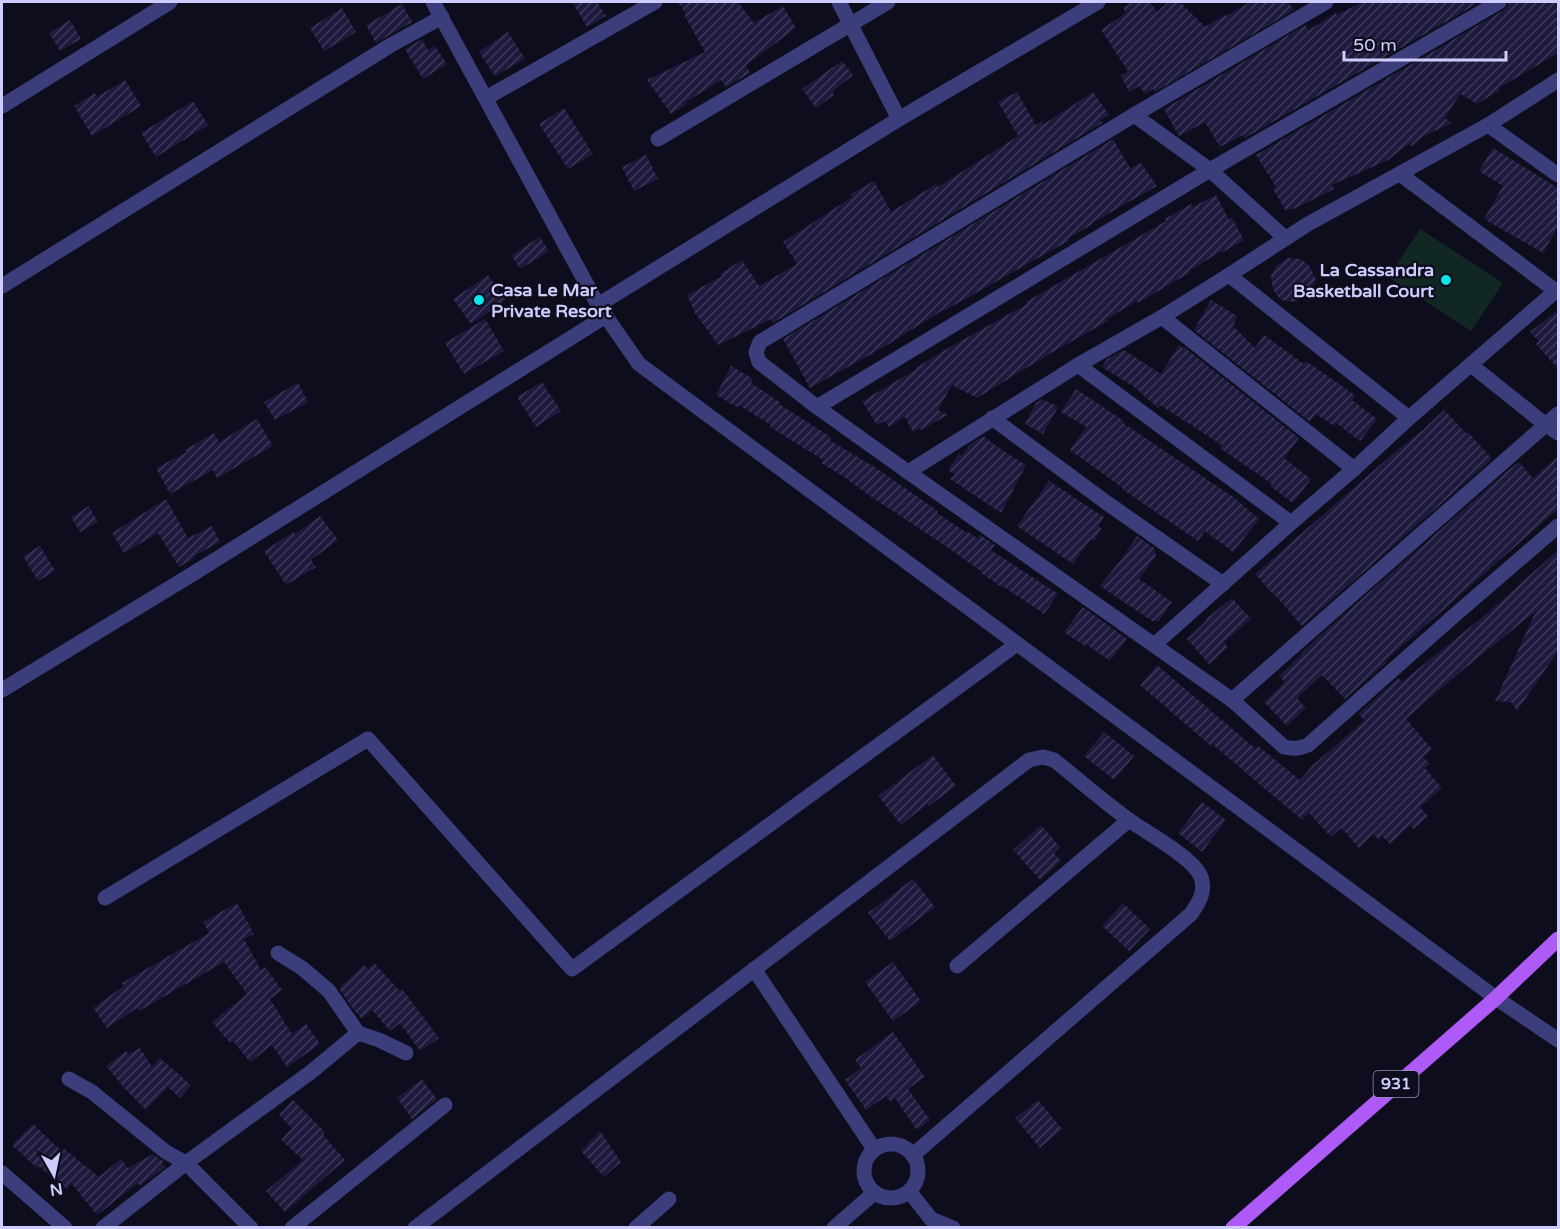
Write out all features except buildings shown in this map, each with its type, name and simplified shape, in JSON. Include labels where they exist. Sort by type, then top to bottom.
[{"type":"main road","name":"931","points":[[1233,1227],[1496,998],[1558,939]]},
{"type":"street","points":[[2,106],[170,2]]},
{"type":"street","points":[[434,2],[602,311],[639,364],[1496,998],[1558,1040]]},
{"type":"street","points":[[486,98],[655,2]]},
{"type":"street","points":[[839,2],[899,119]]},
{"type":"street","points":[[658,139],[888,2]]},
{"type":"street","points":[[2,690],[201,568],[899,119],[1098,2]]},
{"type":"street","points":[[1326,2],[1134,115],[760,342],[756,352],[759,362],[908,472],[1232,700],[1284,747],[1299,749],[1308,745],[1558,526]]},
{"type":"street","points":[[818,407],[1210,170],[1499,2]]},
{"type":"street","points":[[2,286],[391,45],[442,17]]},
{"type":"street","points":[[908,472],[1078,365],[1162,317],[1308,224],[1488,125],[1558,80]]},
{"type":"street","points":[[1134,115],[1210,170],[1285,238]]},
{"type":"street","points":[[1488,125],[1558,175]]},
{"type":"street","points":[[1154,645],[1557,290],[1400,174]]},
{"type":"street","points":[[1229,275],[1409,418]]},
{"type":"street","points":[[1162,317],[1354,469]]},
{"type":"street","points":[[1078,365],[1291,523]]},
{"type":"street","points":[[1471,365],[1552,429]]},
{"type":"street","points":[[1232,700],[1552,429],[1558,414]]},
{"type":"street","points":[[992,418],[1107,503],[1223,584]]},
{"type":"street","points":[[105,898],[368,739],[572,969],[1017,644]]},
{"type":"street","points":[[415,1227],[1029,759],[1043,757],[1054,760],[1129,820],[1188,860],[1200,874],[1203,888],[1202,898],[1191,914],[913,1155]]},
{"type":"street","points":[[957,966],[1129,820]]},
{"type":"street","points":[[278,953],[302,968],[329,991],[358,1034],[379,1040],[406,1053]]},
{"type":"street","points":[[754,969],[874,1149]]},
{"type":"street","points":[[103,1227],[311,1072],[358,1034]]},
{"type":"street","points":[[69,1079],[92,1092],[166,1152],[186,1163],[252,1227]]},
{"type":"street","points":[[292,1227],[445,1105]]},
{"type":"street","points":[[884,1144],[895,1144],[905,1147],[913,1155],[918,1173],[909,1191],[902,1196],[892,1198],[874,1193],[864,1176],[864,1166],[867,1157],[874,1149],[884,1144]]},
{"type":"street","points":[[2,1173],[65,1227]]},
{"type":"street","points":[[909,1191],[932,1223],[953,1227]]},
{"type":"street","points":[[834,1227],[874,1193]]},
{"type":"street","points":[[636,1227],[669,1199]]},
{"type":"green space","name":"La Cassandra Basketball Court","points":[[1420,229],[1503,283],[1471,331],[1388,277]]},
{"type":"place","name":"La Cassandra Basketball Court","points":[[1446,280]]},
{"type":"place","name":"Casa Le Mar Private Resort","points":[[479,300]]}]
